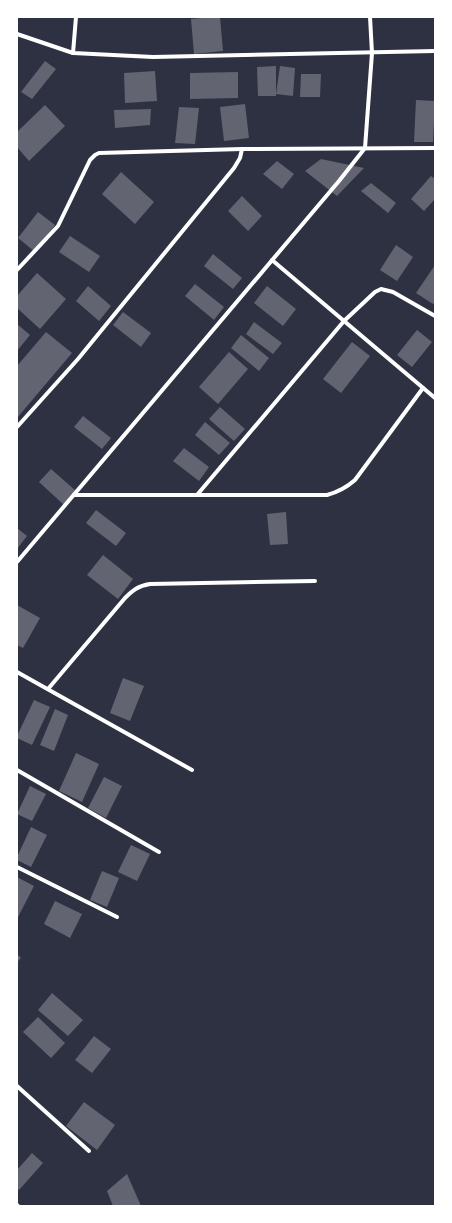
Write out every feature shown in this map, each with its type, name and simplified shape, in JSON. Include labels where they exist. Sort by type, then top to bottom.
[{"type":"street","points":[[73,53],[76,17]]},
{"type":"street","points":[[17,562],[365,148],[372,53],[370,17]]},
{"type":"street","points":[[17,34],[73,53],[153,57],[435,51]]},
{"type":"street","points":[[17,270],[58,226],[90,160],[95,155],[100,153],[242,149],[435,148]]},
{"type":"street","points":[[17,427],[78,359],[219,186],[238,162],[242,149]]},
{"type":"street","points":[[272,260],[435,398]]},
{"type":"street","points":[[197,495],[344,321],[375,292],[381,289],[393,292],[435,316]]},
{"type":"street","points":[[74,495],[327,495],[337,492],[348,486],[354,480],[423,388]]},
{"type":"street","points":[[48,689],[125,598],[140,585],[316,581]]},
{"type":"street","points":[[17,672],[192,770]]},
{"type":"street","points":[[17,770],[159,852]]},
{"type":"street","points":[[17,867],[117,916]]},
{"type":"street","points":[[17,1086],[89,1151]]},
{"type":"building","points":[[220,17],[223,51],[194,54],[191,19]]},
{"type":"building","points":[[45,61],[56,69],[32,99],[21,92]]},
{"type":"building","points":[[276,66],[276,96],[258,96],[257,67]]},
{"type":"building","points":[[280,66],[295,68],[293,96],[276,94]]},
{"type":"building","points":[[155,71],[157,101],[125,103],[124,73]]},
{"type":"building","points":[[238,72],[238,98],[190,99],[190,73]]},
{"type":"building","points":[[301,74],[321,74],[320,97],[300,97]]},
{"type":"building","points":[[416,100],[435,101],[433,142],[414,142]]},
{"type":"building","points":[[245,104],[249,138],[224,141],[220,107]]},
{"type":"building","points":[[45,105],[65,126],[29,161],[17,147],[17,132]]},
{"type":"building","points":[[179,107],[199,108],[195,144],[175,143]]},
{"type":"building","points":[[151,109],[150,125],[115,128],[114,110]]},
{"type":"building","points":[[321,159],[364,168],[337,196],[305,171]]},
{"type":"building","points":[[277,161],[294,174],[282,189],[263,174]]},
{"type":"building","points":[[121,172],[154,202],[135,224],[102,194]]},
{"type":"building","points":[[431,176],[435,179],[435,199],[424,211],[411,199]]},
{"type":"building","points":[[371,183],[396,203],[388,213],[361,191]]},
{"type":"building","points":[[242,196],[262,216],[248,231],[228,211]]},
{"type":"building","points":[[38,212],[55,225],[35,252],[18,238]]},
{"type":"building","points":[[70,236],[100,256],[89,272],[59,252]]},
{"type":"building","points":[[396,245],[413,257],[397,281],[380,270]]},
{"type":"building","points":[[213,254],[242,278],[233,289],[204,266]]},
{"type":"building","points":[[435,265],[435,302],[433,304],[416,293]]},
{"type":"building","points":[[37,273],[66,299],[40,329],[17,308],[17,296]]},
{"type":"building","points":[[195,284],[224,307],[214,320],[185,296]]},
{"type":"building","points":[[88,286],[111,306],[99,321],[76,301]]},
{"type":"building","points":[[267,286],[296,309],[283,326],[254,303]]},
{"type":"building","points":[[123,312],[151,333],[141,347],[113,325]]},
{"type":"building","points":[[254,322],[282,343],[273,354],[246,334]]},
{"type":"building","points":[[17,324],[30,335],[17,351]]},
{"type":"building","points":[[417,330],[432,342],[412,367],[397,355]]},
{"type":"building","points":[[46,332],[72,353],[17,418],[17,366]]},
{"type":"building","points":[[241,335],[269,358],[259,371],[231,348]]},
{"type":"building","points":[[352,342],[370,356],[341,393],[323,379]]},
{"type":"building","points":[[229,352],[248,369],[218,404],[199,387]]},
{"type":"building","points":[[220,407],[245,429],[234,441],[209,419]]},
{"type":"building","points":[[83,416],[111,438],[102,449],[74,427]]},
{"type":"building","points":[[205,422],[230,443],[219,455],[195,435]]},
{"type":"building","points":[[184,448],[209,467],[199,481],[173,461]]},
{"type":"building","points":[[51,469],[76,491],[64,505],[39,482]]},
{"type":"building","points":[[96,510],[126,533],[116,546],[86,523]]},
{"type":"building","points":[[286,512],[288,544],[270,545],[267,514]]},
{"type":"building","points":[[17,528],[27,536],[17,549]]},
{"type":"building","points":[[103,555],[133,579],[118,599],[87,575]]},
{"type":"building","points":[[17,605],[40,618],[23,648],[17,645]]},
{"type":"building","points":[[123,678],[144,686],[130,721],[110,713]]},
{"type":"building","points":[[34,700],[50,707],[32,745],[17,738],[17,736]]},
{"type":"building","points":[[55,709],[68,715],[54,751],[40,745]]},
{"type":"building","points":[[76,753],[99,764],[82,802],[59,791]]},
{"type":"building","points":[[104,777],[122,786],[106,818],[88,808]]},
{"type":"building","points":[[30,786],[46,794],[32,821],[17,814]]},
{"type":"building","points":[[31,827],[47,835],[31,867],[17,860],[17,857]]},
{"type":"building","points":[[131,845],[150,854],[137,881],[118,872]]},
{"type":"building","points":[[102,871],[119,878],[107,907],[90,900]]},
{"type":"building","points":[[17,877],[34,886],[17,919]]},
{"type":"building","points":[[55,901],[82,914],[70,938],[44,924]]},
{"type":"building","points":[[17,954],[21,958],[17,962]]},
{"type":"building","points":[[52,993],[83,1020],[68,1036],[38,1010]]},
{"type":"building","points":[[38,1017],[65,1043],[51,1058],[23,1032]]},
{"type":"building","points":[[94,1036],[111,1049],[92,1073],[75,1060]]},
{"type":"building","points":[[84,1102],[115,1125],[97,1150],[66,1126]]},
{"type":"building","points":[[32,1153],[43,1163],[19,1190],[17,1188],[17,1170]]},
{"type":"building","points":[[127,1174],[141,1206],[113,1206],[107,1191]]}]
